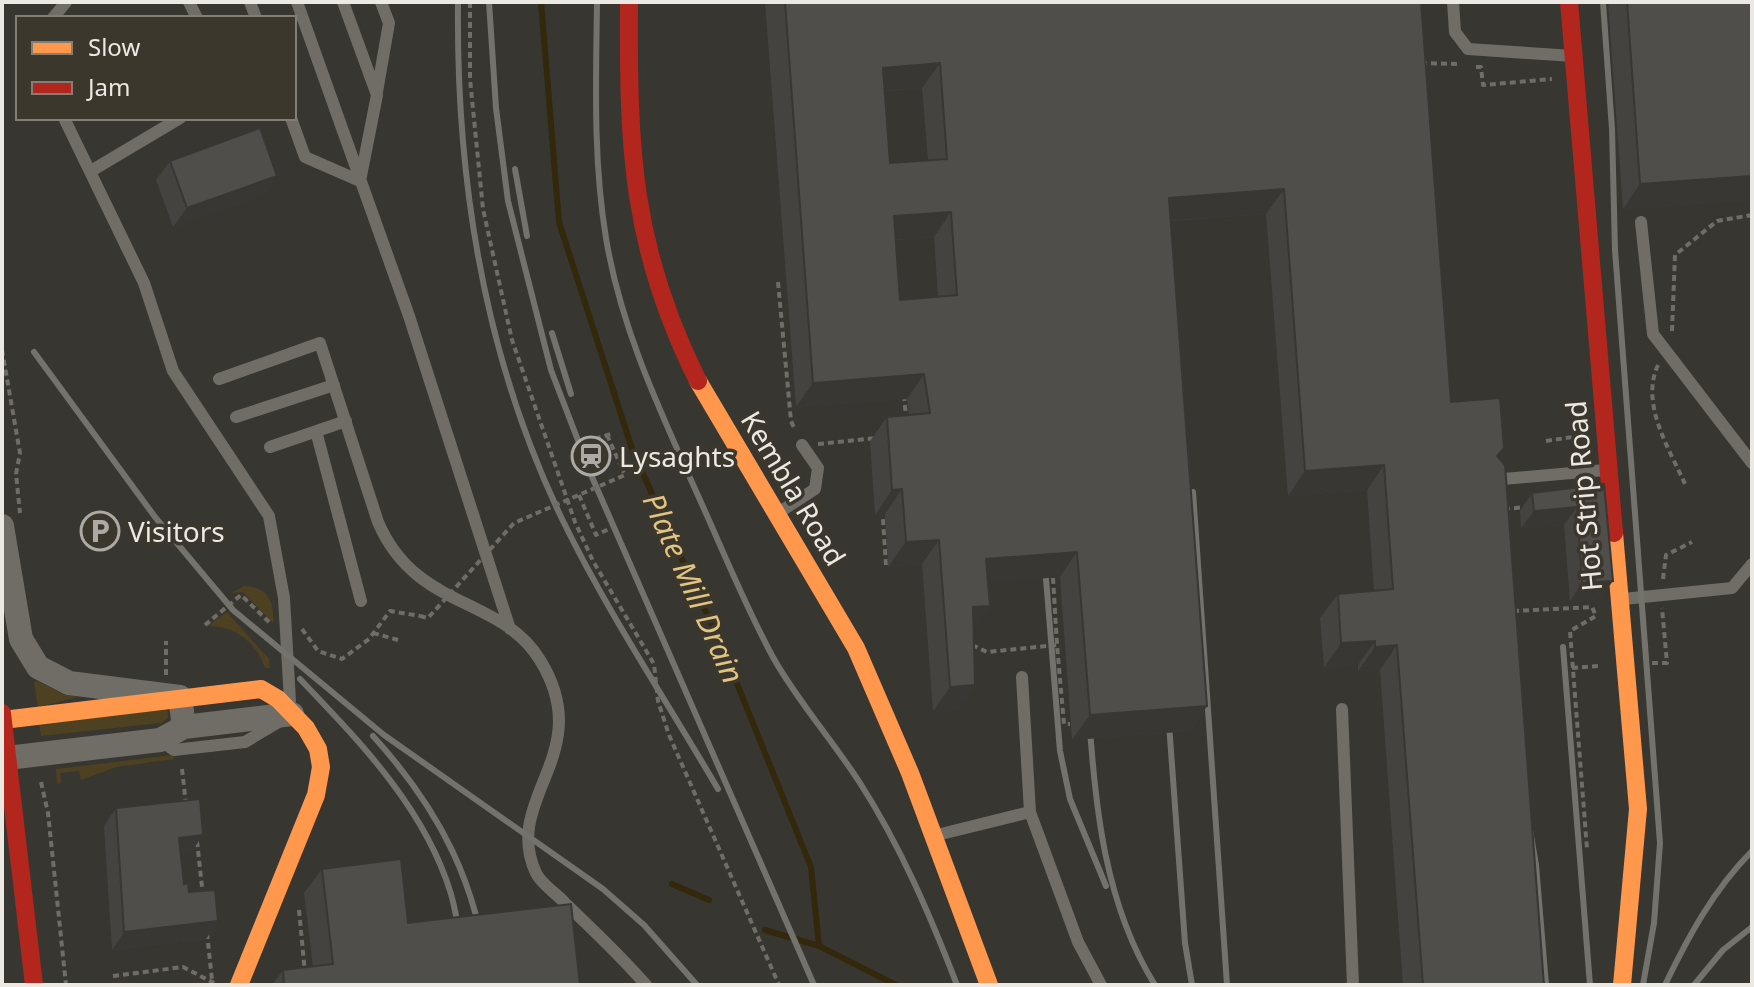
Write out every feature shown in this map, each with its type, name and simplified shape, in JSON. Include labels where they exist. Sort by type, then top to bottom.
[{"type":"street","name":"Kembla Road","points":[[629,2],[629,135],[641,225],[658,293],[711,405],[856,650],[934,836],[989,985]]},
{"type":"street","name":"Hot Strip Road","points":[[1569,2],[1638,809],[1622,985]]},
{"type":"street","points":[[11,524],[21,639],[38,667],[69,683],[264,689],[292,714],[319,748],[320,776],[239,985]]},
{"type":"street","points":[[2,720],[173,688]]},
{"type":"street","points":[[173,688],[184,727]]},
{"type":"street","points":[[2,713],[34,985]]},
{"type":"street","points":[[5,758],[160,740],[184,727],[292,714]]},
{"type":"lane","points":[[297,2],[409,316],[510,629]]},
{"type":"lane","points":[[343,2],[377,95]]},
{"type":"lane","points":[[360,181],[389,23],[381,2]]},
{"type":"lane","points":[[1453,2],[1455,32],[1468,49],[1573,56]]},
{"type":"lane","points":[[65,120],[144,283],[173,371],[269,516],[284,598],[292,714],[245,742],[174,750],[160,740]]},
{"type":"lane","points":[[91,171],[177,120]]},
{"type":"lane","points":[[292,120],[305,157],[360,181]]},
{"type":"lane","points":[[1641,222],[1653,334],[1752,463]]},
{"type":"lane","points":[[219,379],[320,343],[378,522],[400,562],[423,581],[510,629],[542,662],[561,718],[553,761],[526,834],[537,875],[646,985]]},
{"type":"lane","points":[[236,417],[334,385]]},
{"type":"lane","points":[[270,447],[346,421]]},
{"type":"lane","points":[[316,431],[361,601]]},
{"type":"lane","points":[[776,514],[815,489],[818,468],[802,445]]},
{"type":"lane","points":[[1489,481],[1609,470]]},
{"type":"lane","points":[[1620,599],[1732,588],[1752,564]]},
{"type":"lane","points":[[1022,677],[1030,812],[1078,942],[1101,985]]},
{"type":"lane","points":[[1342,709],[1353,985]]},
{"type":"lane","points":[[934,836],[1030,812]]},
{"type":"path","points":[[470,2],[470,79],[483,209],[512,340],[575,522],[593,561],[654,664],[658,701],[669,735],[779,985]]},
{"type":"path","points":[[1418,63],[1481,67],[1483,85],[1555,78],[1559,88]]},
{"type":"path","points":[[1671,334],[1675,255],[1717,221],[1752,215]]},
{"type":"path","points":[[778,282],[788,421],[802,445],[880,437]]},
{"type":"path","points":[[2,350],[20,453],[11,524]]},
{"type":"path","points":[[1660,361],[1654,374],[1653,410],[1685,484]]},
{"type":"path","points":[[904,388],[907,432]]},
{"type":"path","points":[[905,403],[917,402]]},
{"type":"path","points":[[299,626],[315,648],[326,655],[348,657],[392,610],[428,618],[514,523],[625,475],[610,434],[595,439]]},
{"type":"path","points":[[1546,441],[1589,435]]},
{"type":"path","points":[[579,495],[596,535],[609,529]]},
{"type":"path","points":[[1495,510],[1538,505]]},
{"type":"path","points":[[886,565],[883,519],[894,518]]},
{"type":"path","points":[[1053,578],[1057,645]]},
{"type":"path","points":[[205,625],[241,595],[270,627],[274,627]]},
{"type":"path","points":[[1501,612],[1592,607],[1596,616],[1570,631],[1587,849]]},
{"type":"path","points":[[373,633],[398,640]]},
{"type":"path","points":[[166,641],[173,688]]},
{"type":"path","points":[[182,769],[186,812],[194,812]]},
{"type":"path","points":[[40,778],[48,813],[66,985]]},
{"type":"path","points":[[196,827],[204,905]]},
{"type":"path","points":[[298,899],[306,981]]},
{"type":"path","points":[[206,920],[215,984]]},
{"type":"path","points":[[113,976],[183,967],[215,984]]},
{"type":"shaded area","points":[[244,586],[259,589],[268,596],[273,608],[273,623],[243,592],[231,593]]},
{"type":"shaded area","points":[[227,612],[269,659],[270,668],[265,668],[256,651],[243,637],[218,626],[208,626]]},
{"type":"shaded area","points":[[34,682],[63,694],[78,697],[38,707]]},
{"type":"shaded area","points":[[167,708],[168,718],[161,723],[41,736],[39,724]]},
{"type":"shaded area","points":[[173,755],[174,759],[116,767],[81,780],[79,771],[60,773],[61,783],[57,784],[56,769]]},
{"type":"building","points":[[785,2],[1421,2],[1451,402],[1500,398],[1504,448],[1497,456],[1505,465],[1544,985],[1423,985],[1397,645],[1375,647],[1375,641],[1341,643],[1338,594],[1393,589],[1384,465],[1305,471],[1284,189],[1169,198],[1207,706],[1090,715],[1077,552],[986,559],[990,606],[973,607],[975,685],[950,687],[939,540],[906,542],[902,489],[892,490],[887,417],[930,413],[924,374],[813,383]],"holes":[[[940,63],[947,159],[890,163],[883,68]],[[951,212],[957,295],[900,300],[894,216]]]},
{"type":"building","points":[[1627,2],[1752,2],[1752,176],[1640,184]]},
{"type":"building","points":[[260,128],[277,176],[187,208],[170,161]]},
{"type":"building","points":[[1604,484],[1613,581],[1582,583],[1577,507],[1534,511],[1532,493]]},
{"type":"building","points":[[200,799],[203,835],[179,838],[184,884],[188,883],[189,892],[215,890],[218,921],[124,932],[116,808]]},
{"type":"building","points":[[401,859],[408,923],[571,904],[580,985],[284,985],[283,970],[333,964],[322,869]]},
{"type":"waterway","name":"Plate Mill Drain","points":[[541,2],[559,222],[633,452],[725,654],[811,867],[819,946],[896,985]]},
{"type":"waterway","points":[[672,884],[709,900]]},
{"type":"waterway","points":[[765,930],[819,946]]},
{"type":"railway","points":[[458,2],[462,136],[470,202],[480,268],[513,396],[536,459],[580,555],[718,789]]},
{"type":"railway","points":[[489,2],[496,108],[508,201],[551,370],[592,477],[814,985]]},
{"type":"railway","points":[[597,2],[596,120],[602,209],[613,272],[644,372],[764,640],[784,675],[850,767],[889,832],[925,907],[957,985]]},
{"type":"railway","points":[[1603,2],[1612,129],[1615,250],[1660,843],[1654,923],[1643,985]]},
{"type":"railway","points":[[515,169],[527,236]]},
{"type":"railway","points":[[552,333],[571,394]]},
{"type":"railway","points":[[34,352],[155,517],[233,610],[384,735],[603,889],[644,925],[697,985]]},
{"type":"railway","points":[[1193,492],[1227,985]]},
{"type":"railway","points":[[1044,554],[1060,751],[1070,799],[1106,886]]},
{"type":"railway","points":[[1563,647],[1590,985]]},
{"type":"railway","points":[[300,679],[367,752],[408,805],[425,833],[451,894],[465,985]]},
{"type":"railway","points":[[1168,710],[1185,943],[1192,985]]},
{"type":"railway","points":[[1089,715],[1099,820],[1114,889],[1124,922],[1155,985]]},
{"type":"railway","points":[[373,736],[418,792],[452,851],[476,914],[489,985]]},
{"type":"railway","points":[[1530,830],[1546,985]]},
{"type":"railway","points":[[1665,985],[1703,914],[1752,851]]},
{"type":"railway","points":[[1694,985],[1723,950],[1752,927]]},
{"type":"traffic: slow","points":[[698,381],[856,648],[910,773],[989,985]]},
{"type":"traffic: slow","points":[[1614,533],[1638,809],[1622,985]]},
{"type":"traffic: slow","points":[[3,720],[261,689],[278,699],[306,728],[318,749],[321,767],[316,795],[239,985]]},
{"type":"traffic: jam","points":[[629,2],[633,151],[646,241],[676,332],[698,381]]},
{"type":"traffic: jam","points":[[1569,2],[1614,533]]},
{"type":"traffic: jam","points":[[2,713],[34,985]]},
{"type":"place","name":"Lysaghts","points":[[591,456]]},
{"type":"place","name":"Visitors","points":[[100,531]]}]
